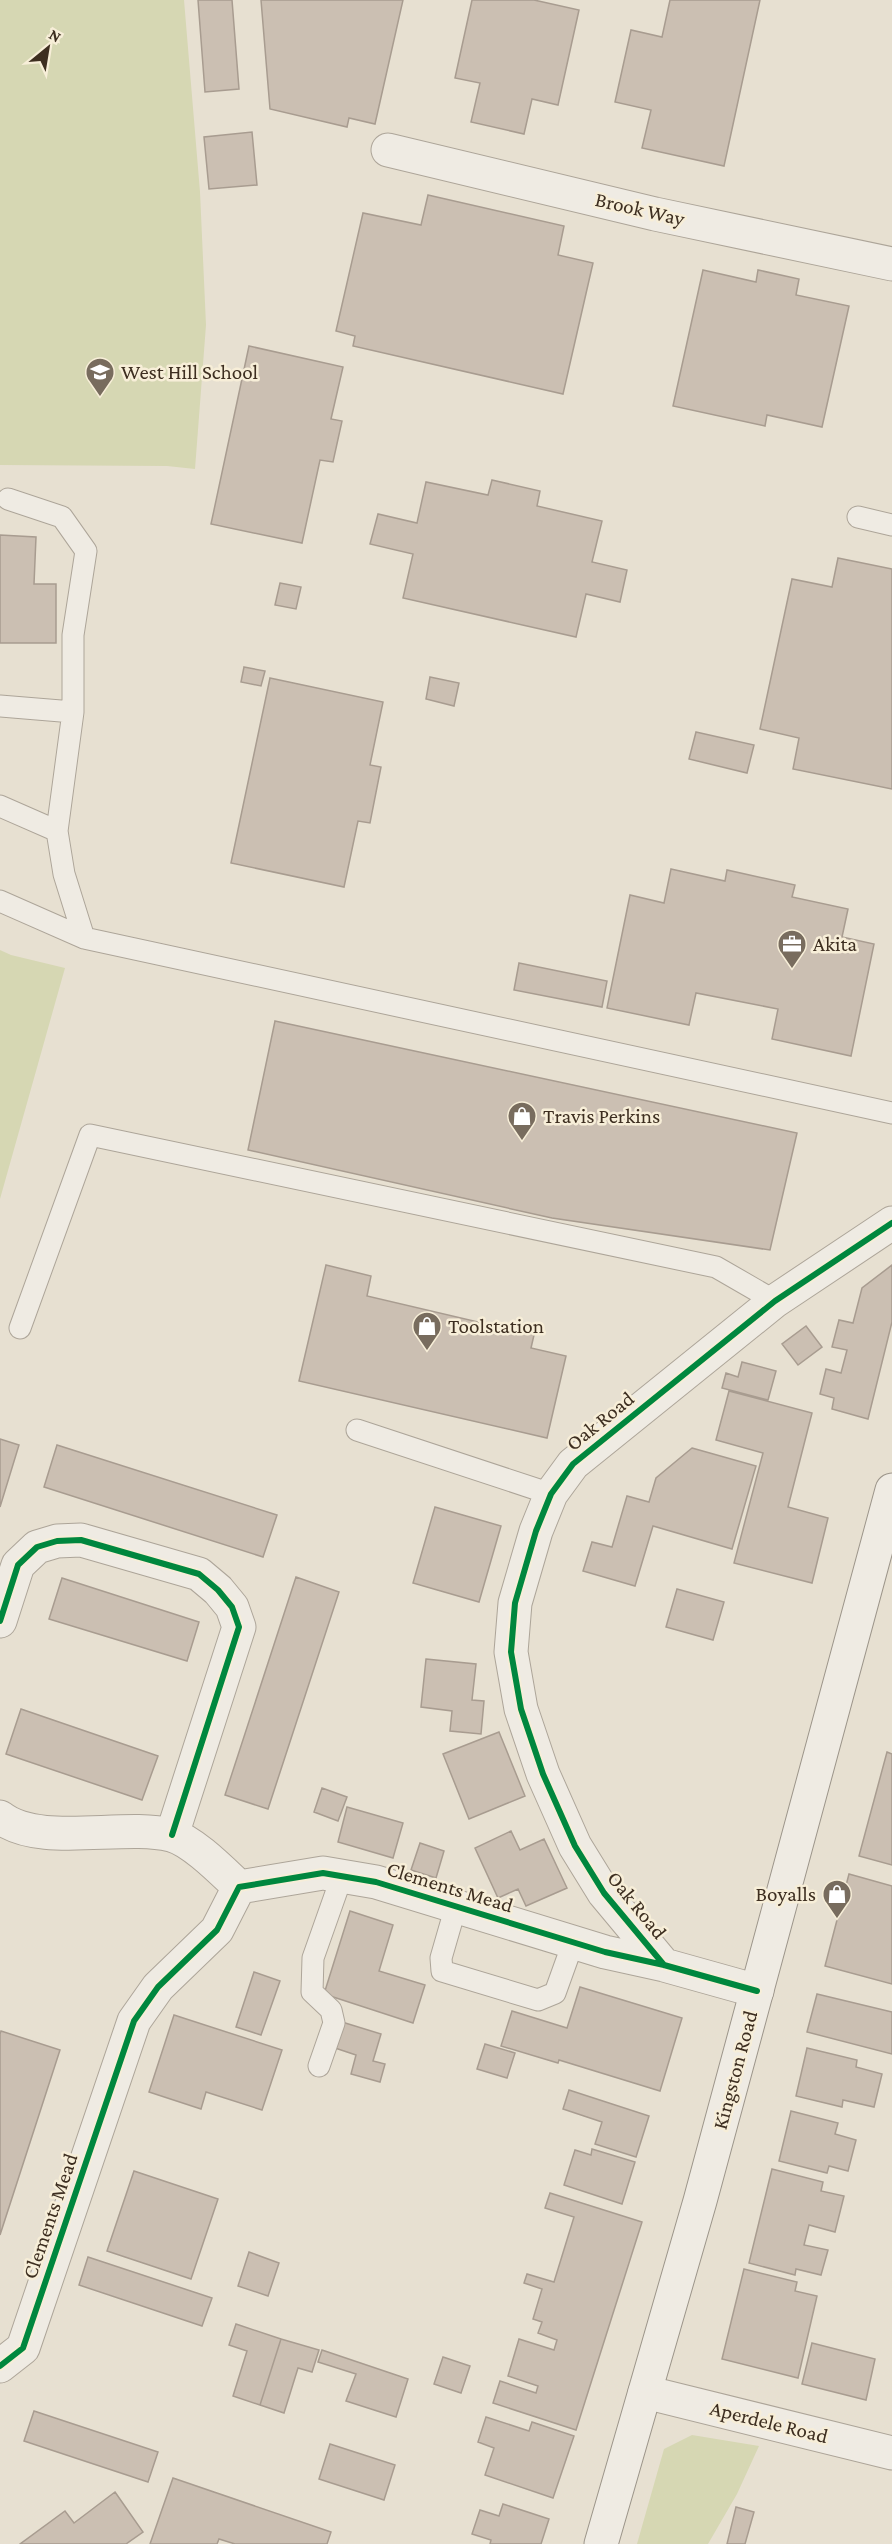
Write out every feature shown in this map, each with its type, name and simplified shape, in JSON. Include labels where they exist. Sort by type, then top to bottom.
[{"type":"street","name":"Brook Way","points":[[388,150],[655,213],[892,264]]},
{"type":"street","name":"Oak Road","points":[[664,1965],[604,1893],[575,1846],[543,1774],[521,1709],[511,1652],[515,1603],[536,1531],[551,1494],[573,1464],[775,1301],[892,1223]]},
{"type":"street","name":"Kingston Road","points":[[601,2544],[757,1991],[892,1490]]},
{"type":"street","points":[[0,1621],[18,1565],[37,1547],[57,1541],[81,1540],[199,1574],[219,1590],[232,1607],[239,1627],[172,1835]]},
{"type":"street","points":[[0,1817],[36,1832],[148,1832],[172,1835],[204,1855],[239,1887]]},
{"type":"street","name":"Clements Mead","points":[[0,2366],[23,2348],[134,2021],[158,1987],[217,1930],[239,1887],[323,1873],[376,1882],[573,1943],[757,1991]]},
{"type":"street","name":"Aperdele Road","points":[[645,2392],[892,2453]]},
{"type":"lane","points":[[8,499],[62,517],[86,551],[73,634],[73,712],[57,831],[64,874],[84,938]]},
{"type":"lane","points":[[858,518],[892,525]]},
{"type":"lane","points":[[0,706],[73,712]]},
{"type":"lane","points":[[0,806],[57,831]]},
{"type":"lane","points":[[0,901],[84,938],[892,1113]]},
{"type":"lane","points":[[20,1328],[90,1135],[716,1267],[775,1301]]},
{"type":"lane","points":[[357,1430],[551,1494]]},
{"type":"lane","points":[[319,2066],[334,2023],[331,2010],[312,1992],[314,1958],[342,1876]]},
{"type":"lane","points":[[456,1906],[441,1958],[442,1971],[538,2000],[555,1993],[573,1943]]},
{"type":"green space","points":[[0,0],[184,0],[200,192],[206,325],[195,469],[167,466],[0,465]]},
{"type":"green space","points":[[0,950],[11,955],[65,968],[0,1199]]},
{"type":"green space","points":[[692,2435],[759,2446],[737,2494],[708,2544],[637,2544],[664,2449]]},
{"type":"building","points":[[198,0],[232,0],[239,89],[205,92]]},
{"type":"building","points":[[261,0],[403,0],[375,124],[349,118],[347,127],[270,109]]},
{"type":"building","points":[[472,0],[534,0],[579,10],[558,105],[532,99],[524,134],[471,122],[480,83],[455,78]]},
{"type":"building","points":[[670,0],[760,0],[724,166],[642,148],[651,110],[615,102],[631,30],[662,37]]},
{"type":"building","points":[[252,132],[257,185],[209,189],[204,137]]},
{"type":"building","points":[[428,195],[564,226],[558,255],[593,263],[563,394],[353,346],[355,336],[336,331],[363,213],[421,225]]},
{"type":"building","points":[[703,270],[756,282],[758,270],[799,279],[796,295],[849,306],[822,427],[767,415],[765,426],[673,406]]},
{"type":"building","points":[[249,346],[343,367],[331,419],[342,421],[333,462],[320,460],[302,543],[211,524]]},
{"type":"building","points":[[492,480],[540,491],[537,506],[602,521],[592,562],[627,570],[620,602],[586,594],[576,637],[403,598],[413,554],[370,544],[378,514],[417,523],[426,482],[488,495]]},
{"type":"building","points":[[0,535],[36,537],[34,584],[56,584],[56,643],[0,643]]},
{"type":"building","points":[[838,558],[892,569],[892,789],[793,769],[799,738],[760,729],[792,579],[832,587]]},
{"type":"building","points":[[280,583],[301,587],[296,609],[275,605]]},
{"type":"building","points":[[244,667],[265,671],[261,686],[241,682]]},
{"type":"building","points":[[430,677],[459,683],[454,706],[426,699]]},
{"type":"building","points":[[270,678],[383,702],[370,765],[381,767],[370,823],[358,821],[344,887],[231,863]]},
{"type":"building","points":[[696,732],[754,745],[747,773],[689,759]]},
{"type":"building","points":[[671,869],[725,881],[727,870],[795,885],[792,897],[848,909],[842,937],[874,944],[851,1056],[772,1039],[778,1009],[696,993],[689,1025],[607,1008],[630,895],[664,903]]},
{"type":"building","points":[[519,963],[607,981],[602,1007],[514,990]]},
{"type":"building","name":"Travis Perkins","points":[[275,1021],[797,1133],[770,1250],[552,1218],[248,1150]]},
{"type":"building","name":"Toolstation","points":[[326,1265],[371,1276],[367,1296],[534,1335],[531,1348],[566,1356],[547,1438],[299,1381]]},
{"type":"building","points":[[892,1265],[892,1322],[868,1419],[832,1409],[834,1398],[820,1394],[826,1369],[841,1373],[847,1350],[832,1347],[839,1320],[853,1323],[862,1288]]},
{"type":"building","points":[[806,1326],[822,1347],[798,1365],[782,1344]]},
{"type":"building","points":[[742,1362],[776,1371],[768,1400],[722,1388],[726,1373],[738,1377]]},
{"type":"building","points":[[729,1391],[812,1413],[788,1507],[828,1518],[812,1583],[734,1563],[763,1453],[716,1440]]},
{"type":"building","points":[[0,1439],[19,1445],[0,1507]]},
{"type":"building","points":[[57,1445],[277,1515],[263,1557],[44,1487]]},
{"type":"building","points":[[692,1448],[756,1466],[732,1549],[653,1526],[635,1586],[583,1571],[592,1542],[612,1547],[627,1496],[649,1502],[656,1478]]},
{"type":"building","points":[[435,1507],[501,1526],[479,1602],[413,1583]]},
{"type":"building","points":[[296,1577],[339,1592],[268,1809],[225,1795]]},
{"type":"building","points":[[62,1578],[199,1622],[187,1661],[49,1619]]},
{"type":"building","points":[[677,1589],[724,1602],[713,1640],[666,1627]]},
{"type":"building","points":[[426,1659],[476,1664],[472,1700],[484,1701],[481,1734],[450,1731],[452,1711],[421,1707]]},
{"type":"building","points":[[21,1709],[158,1756],[142,1800],[6,1754]]},
{"type":"building","points":[[499,1732],[525,1796],[469,1819],[443,1754]]},
{"type":"building","points":[[887,1752],[892,1754],[892,1865],[859,1856]]},
{"type":"building","points":[[322,1788],[347,1797],[338,1821],[314,1812]]},
{"type":"building","points":[[347,1807],[403,1823],[393,1858],[338,1842]]},
{"type":"building","points":[[511,1831],[520,1850],[544,1839],[567,1888],[526,1906],[518,1889],[498,1898],[475,1848]]},
{"type":"building","points":[[420,1843],[444,1851],[436,1878],[411,1870]]},
{"type":"building","points":[[849,1874],[892,1886],[892,1984],[825,1966]]},
{"type":"building","points":[[350,1911],[393,1925],[379,1971],[425,1985],[413,2023],[324,1994]]},
{"type":"building","points":[[254,1972],[280,1981],[261,2035],[236,2027]]},
{"type":"building","points":[[580,1987],[682,2018],[660,2091],[559,2060],[558,2063],[501,2046],[512,2011],[567,2028]]},
{"type":"building","points":[[817,1994],[892,2012],[892,2054],[807,2032]]},
{"type":"building","points":[[174,2015],[282,2050],[262,2110],[206,2092],[201,2109],[149,2092]]},
{"type":"building","points":[[342,2022],[381,2034],[373,2061],[385,2064],[380,2082],[351,2074],[356,2055],[335,2048]]},
{"type":"building","points":[[1,2031],[60,2050],[0,2235],[0,2034]]},
{"type":"building","points":[[485,2044],[515,2053],[507,2078],[477,2069]]},
{"type":"building","points":[[807,2048],[857,2060],[856,2067],[882,2074],[874,2107],[843,2100],[842,2107],[796,2096]]},
{"type":"building","points":[[569,2090],[649,2116],[636,2157],[595,2144],[602,2122],[563,2109]]},
{"type":"building","points":[[791,2111],[838,2123],[835,2134],[856,2140],[848,2171],[829,2166],[827,2173],[779,2161]]},
{"type":"building","points":[[592,2149],[635,2162],[622,2204],[564,2185],[575,2150],[591,2155]]},
{"type":"building","points":[[772,2169],[823,2182],[821,2191],[844,2196],[835,2232],[809,2225],[804,2245],[828,2250],[821,2275],[796,2269],[795,2275],[749,2263]]},
{"type":"building","points":[[134,2171],[218,2199],[191,2279],[107,2251]]},
{"type":"building","points":[[550,2193],[642,2222],[576,2430],[493,2403],[500,2381],[536,2393],[538,2386],[508,2376],[519,2339],[554,2350],[557,2340],[538,2333],[542,2322],[533,2319],[542,2289],[524,2283],[527,2274],[554,2282],[574,2217],[545,2208]]},
{"type":"building","points":[[249,2252],[279,2263],[268,2296],[238,2286]]},
{"type":"building","points":[[88,2257],[212,2298],[202,2326],[79,2285]]},
{"type":"building","points":[[744,2269],[797,2282],[795,2291],[817,2296],[798,2378],[722,2359]]},
{"type":"building","points":[[236,2324],[281,2339],[260,2405],[233,2396],[247,2351],[229,2345]]},
{"type":"building","points":[[281,2339],[319,2350],[312,2372],[298,2368],[284,2413],[260,2405]]},
{"type":"building","points":[[812,2343],[875,2359],[866,2400],[802,2384]]},
{"type":"building","points":[[322,2350],[408,2379],[396,2417],[346,2401],[356,2374],[318,2362]]},
{"type":"building","points":[[443,2357],[470,2366],[461,2393],[434,2384]]},
{"type":"building","points":[[34,2411],[158,2452],[148,2482],[24,2441]]},
{"type":"building","points":[[486,2417],[529,2431],[532,2422],[574,2436],[553,2498],[485,2475],[494,2448],[478,2442]]},
{"type":"building","points":[[330,2444],[395,2465],[384,2500],[319,2479]]},
{"type":"building","points":[[173,2478],[331,2532],[327,2544],[235,2544],[219,2539],[217,2544],[150,2544]]},
{"type":"building","points":[[115,2492],[143,2532],[126,2544],[20,2544],[65,2511],[74,2523]]},
{"type":"building","points":[[503,2504],[549,2519],[541,2544],[490,2544],[491,2540],[472,2534],[480,2510],[499,2516]]},
{"type":"building","points":[[736,2507],[754,2512],[745,2544],[727,2544]]},
{"type":"cycle path","points":[[664,1965],[604,1893],[575,1846],[543,1774],[521,1709],[511,1652],[515,1603],[536,1531],[551,1494],[573,1464],[775,1301],[892,1223]]},
{"type":"cycle path","points":[[0,1621],[18,1565],[37,1547],[57,1541],[81,1540],[199,1574],[218,1590],[232,1607],[239,1627],[172,1835]]},
{"type":"cycle path","points":[[0,2366],[23,2348],[134,2021],[158,1987],[217,1930],[239,1887],[323,1873],[376,1882],[605,1952],[664,1965],[757,1991]]},
{"type":"place","name":"West Hill School","points":[[100,398]]},
{"type":"place","name":"Akita","points":[[792,970]]},
{"type":"place","name":"Travis Perkins","points":[[522,1142]]},
{"type":"place","name":"Toolstation","points":[[427,1352]]},
{"type":"place","name":"Boyalls","points":[[837,1920]]}]
